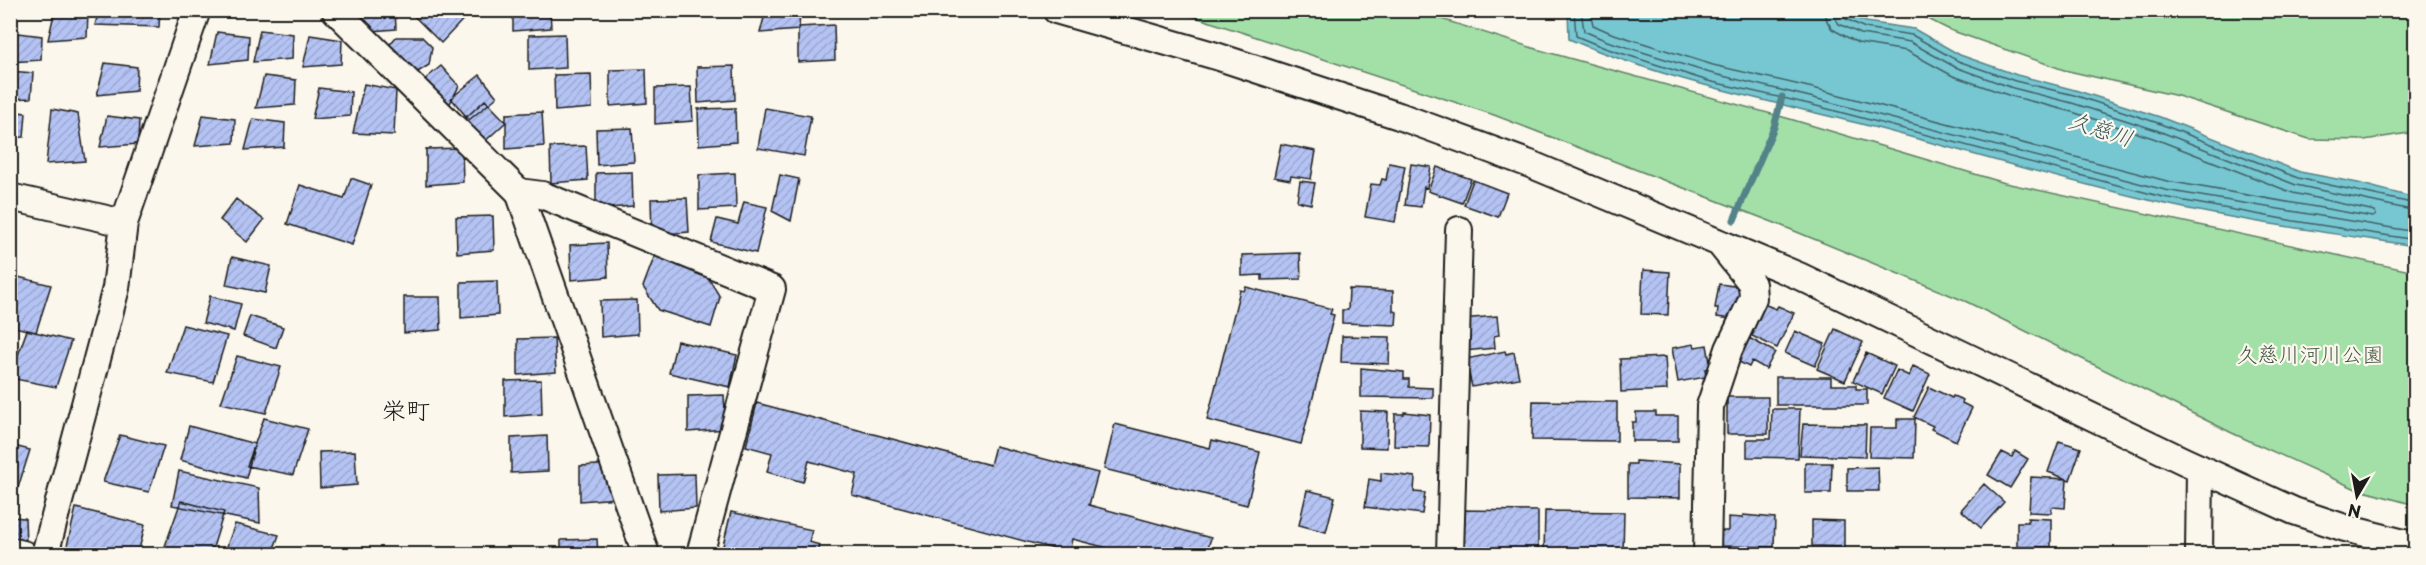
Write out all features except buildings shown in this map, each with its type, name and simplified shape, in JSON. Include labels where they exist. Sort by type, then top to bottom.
[{"type":"street","points":[[45,555],[116,288],[124,223],[197,10]]},
{"type":"street","points":[[335,10],[519,192],[646,555]]},
{"type":"street","points":[[1056,10],[1216,56],[1399,116],[1530,164],[1820,286],[2294,511],[2345,528],[2415,546]]},
{"type":"street","points":[[519,192],[542,195],[772,289],[700,555]]},
{"type":"street","points":[[10,197],[124,223]]},
{"type":"street","points":[[1450,555],[1459,231]]},
{"type":"street","points":[[1707,555],[1710,406],[1729,350],[1753,298],[1752,284],[1718,242]]},
{"type":"street","points":[[2199,555],[2200,468]]},
{"type":"street","points":[[10,551],[23,555]]},
{"type":"green space","name":"久慈川河川公園","points":[[1177,11],[1416,11],[1536,49],[1790,119],[2005,183],[2415,272],[2415,505],[2356,489],[2232,433],[1967,302],[1775,223],[1494,115]]},
{"type":"green space","points":[[1912,11],[2415,11],[2415,132],[2364,140],[2309,139],[2178,96],[2064,70],[1950,30]]},
{"type":"water","name":"久慈川","points":[[1568,11],[1842,11],[1866,22],[1914,29],[1960,55],[2017,75],[2075,90],[2160,117],[2300,172],[2358,183],[2415,198],[2415,246],[2256,222],[2161,203],[1681,78],[1643,67],[1569,39]]},
{"type":"waterway","points":[[1734,220],[1774,127],[1782,97]]},
{"type":"district","name":"栄町","points":[[406,411]]}]
